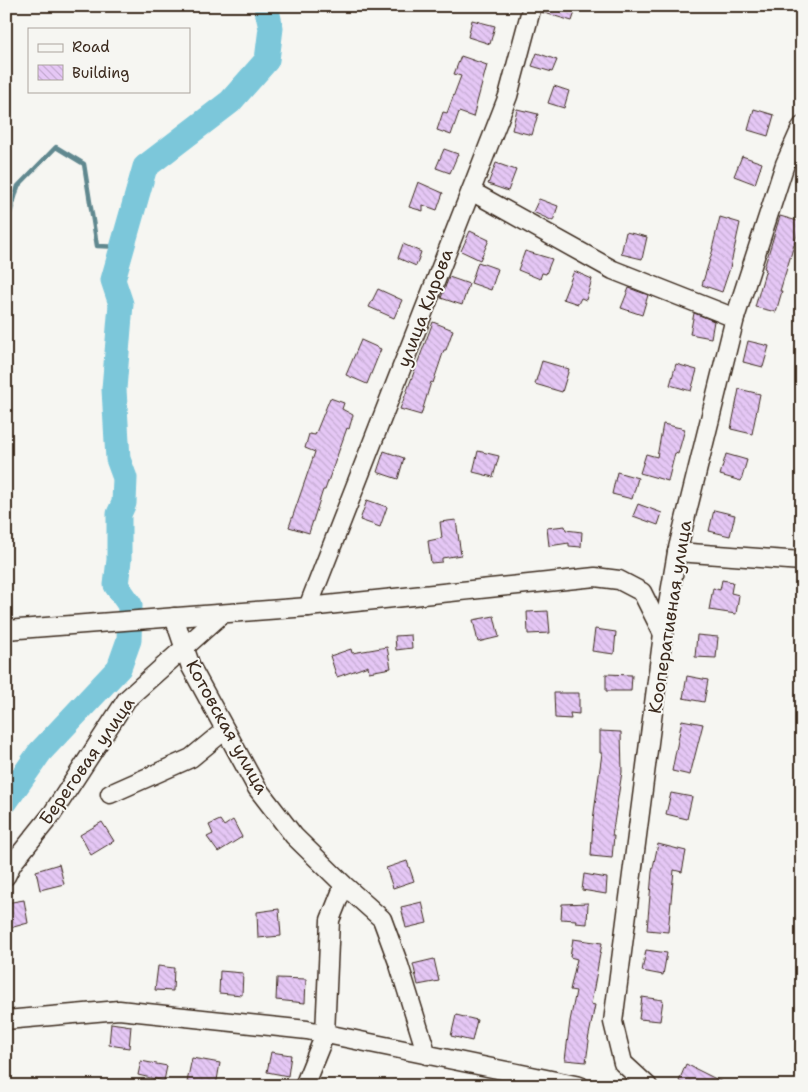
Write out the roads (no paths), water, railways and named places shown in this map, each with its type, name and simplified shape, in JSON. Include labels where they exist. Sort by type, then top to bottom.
[{"type":"street","name":"улица Кирова","points":[[308,607],[508,96],[532,6]]},
{"type":"street","name":"Кооперативная улица","points":[[648,1086],[623,1063],[613,1022],[663,634],[677,552],[735,318],[785,164],[802,126]]},
{"type":"street","points":[[471,191],[613,270],[735,318]]},
{"type":"street","points":[[677,552],[802,561]]},
{"type":"street","points":[[6,630],[308,607],[595,577],[619,580],[642,592],[663,634]]},
{"type":"street","name":"Береговая улица","points":[[6,876],[12,864],[52,814],[127,699],[222,614]]},
{"type":"street","name":"Котовская улица","points":[[170,618],[191,667],[257,788],[294,836],[382,919],[399,965],[427,1055]]},
{"type":"street","points":[[110,794],[192,758],[225,730]]},
{"type":"street","points":[[304,1086],[325,1034],[330,920],[344,885]]},
{"type":"street","points":[[6,1020],[118,1010],[307,1030],[580,1086]]},
{"type":"waterway","points":[[6,801],[40,752],[119,668],[129,640],[130,605],[116,585],[119,560],[119,514],[124,503],[125,478],[118,459],[114,389],[121,304],[113,280],[145,167],[230,102],[267,60],[271,28],[266,6]]},
{"type":"waterway","points":[[6,219],[9,217],[18,186],[56,147],[84,164],[97,246],[123,247]]}]
